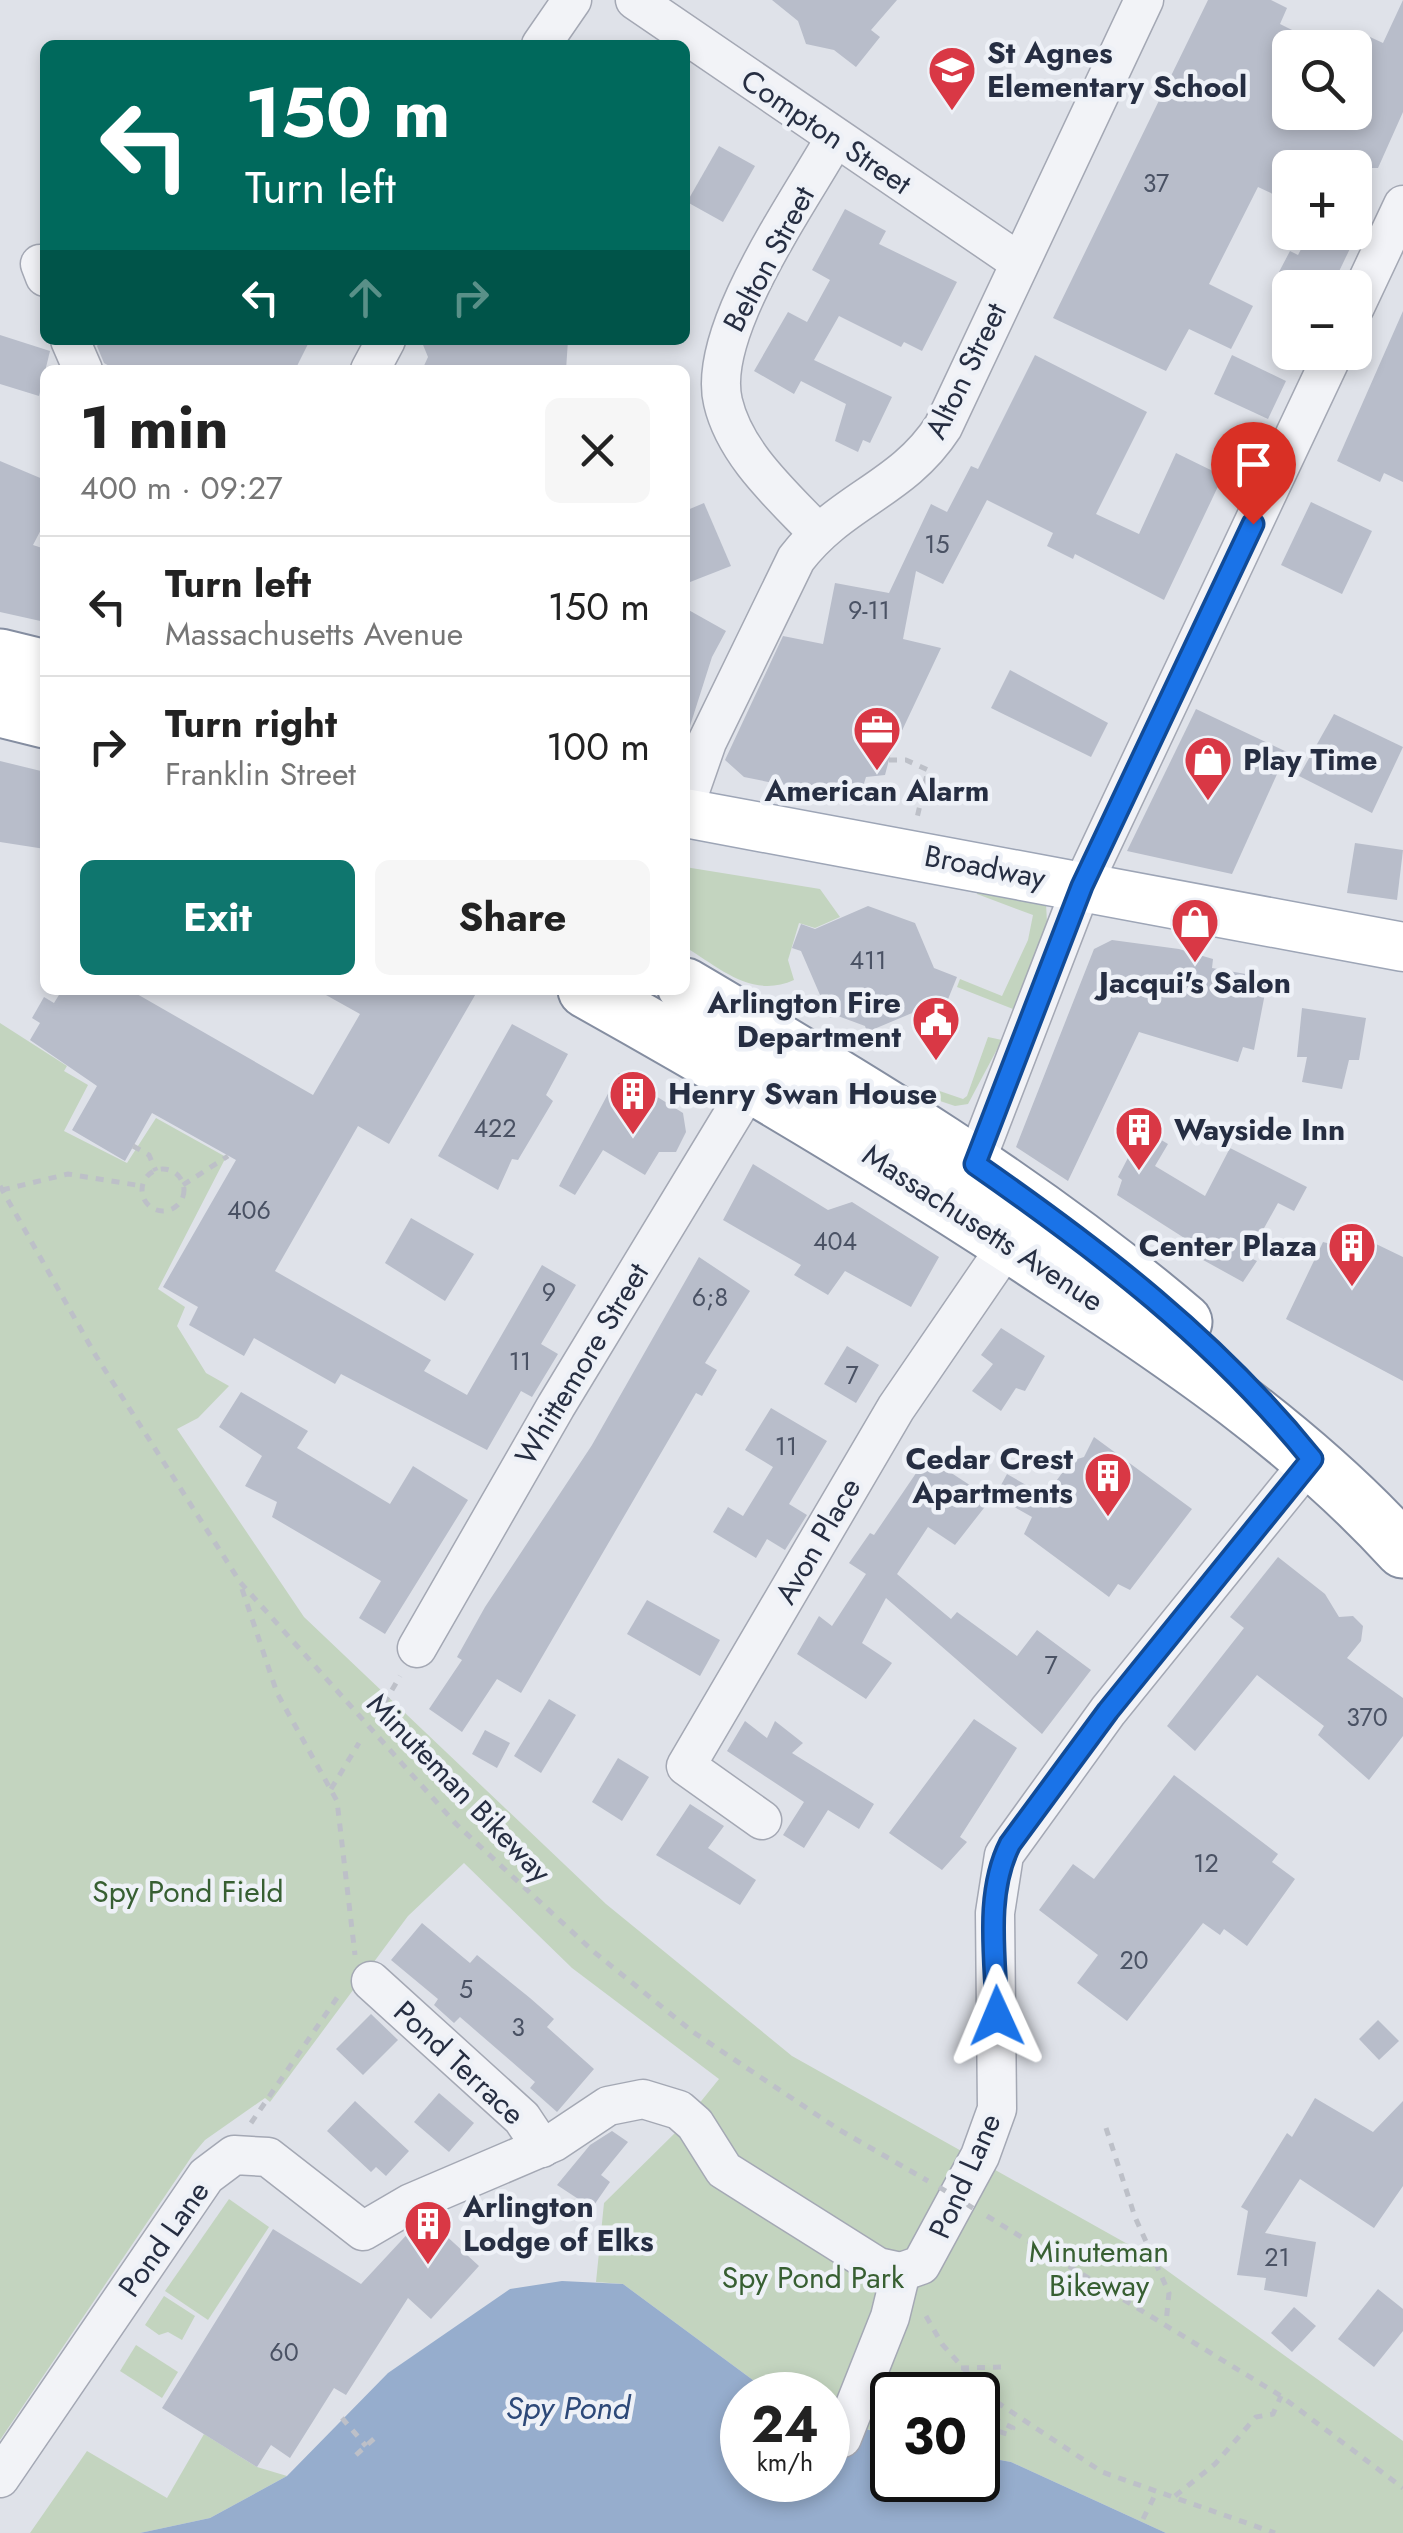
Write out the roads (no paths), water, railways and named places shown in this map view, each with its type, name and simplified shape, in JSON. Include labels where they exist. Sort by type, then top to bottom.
[{"type":"highway","points":[[0,658],[40,667]]},
{"type":"highway","points":[[0,709],[40,719]]},
{"type":"highway","name":"Massachusetts Avenue","points":[[690,990],[966,1187],[1009,1244],[1197,1370],[1312,1459]]},
{"type":"highway","name":"Massachusetts Avenue","points":[[595,995],[752,1084],[966,1187],[1125,1274],[1212,1347],[1312,1459],[1403,1550]]},
{"type":"main road","name":"Broadway","points":[[690,810],[1403,947]]},
{"type":"street","points":[[544,40],[572,0]]},
{"type":"street","name":"Compton Street","points":[[635,0],[1019,262]]},
{"type":"street","name":"Alton Street","points":[[690,793],[706,742],[773,602],[816,532],[923,458],[944,427],[1144,0]]},
{"type":"street","name":"Belton Street","points":[[816,532],[736,436],[723,404],[719,374],[723,344],[737,312],[834,138]]},
{"type":"street","points":[[1372,271],[1403,205]]},
{"type":"street","points":[[966,1187],[1082,886],[1326,370]]},
{"type":"street","name":"Whittemore Street","points":[[418,1648],[556,1406],[752,1084]]},
{"type":"street","name":"Avon Place","points":[[762,1820],[686,1766],[896,1408],[1009,1244]]},
{"type":"street","name":"Pond Lane","points":[[901,2272],[921,2265],[930,2255],[995,2120],[996,1899],[1000,1867],[1010,1844],[1108,1711],[1312,1459]]},
{"type":"street","name":"Pond Terrace","points":[[364,1975],[522,2118],[542,2148]]},
{"type":"street","points":[[542,2148],[608,2106],[632,2099],[656,2101],[688,2118],[724,2170],[878,2267],[901,2272],[890,2317],[850,2418]]},
{"type":"street","name":"Pond Lane","points":[[0,2478],[206,2176],[219,2163],[243,2154],[260,2154],[363,2232],[412,2202],[542,2148]]},
{"type":"water","name":"Spy Pond","points":[[562,2281],[623,2284],[742,2372],[720,2372],[720,2502],[850,2502],[850,2441],[857,2444],[866,2429],[870,2430],[870,2502],[1000,2502],[1000,2460],[1166,2533],[140,2533],[210,2518],[287,2476],[388,2373],[510,2289]]},
{"type":"place","name":"St Agnes Elementary School","points":[[952,112]]},
{"type":"place","name":"American Alarm","points":[[877,772]]},
{"type":"place","name":"Play Time","points":[[1208,802]]},
{"type":"place","name":"Jacqui's Salon","points":[[1195,964]]},
{"type":"place","name":"Arlington Fire Department","points":[[936,1062]]},
{"type":"place","name":"Henry Swan House","points":[[633,1136]]},
{"type":"place","name":"Wayside Inn","points":[[1139,1172]]},
{"type":"place","name":"Center Plaza","points":[[1352,1288]]},
{"type":"place","name":"Cedar Crest Apartments","points":[[1108,1518]]},
{"type":"place","name":"Arlington Lodge of Elks","points":[[428,2266]]},
{"type":"park label","name":"Spy Pond Field","points":[[188,1892]]},
{"type":"park label","name":"Minuteman Bikeway","points":[[1099,2269]]},
{"type":"park label","name":"Spy Pond Park","points":[[813,2278]]}]
